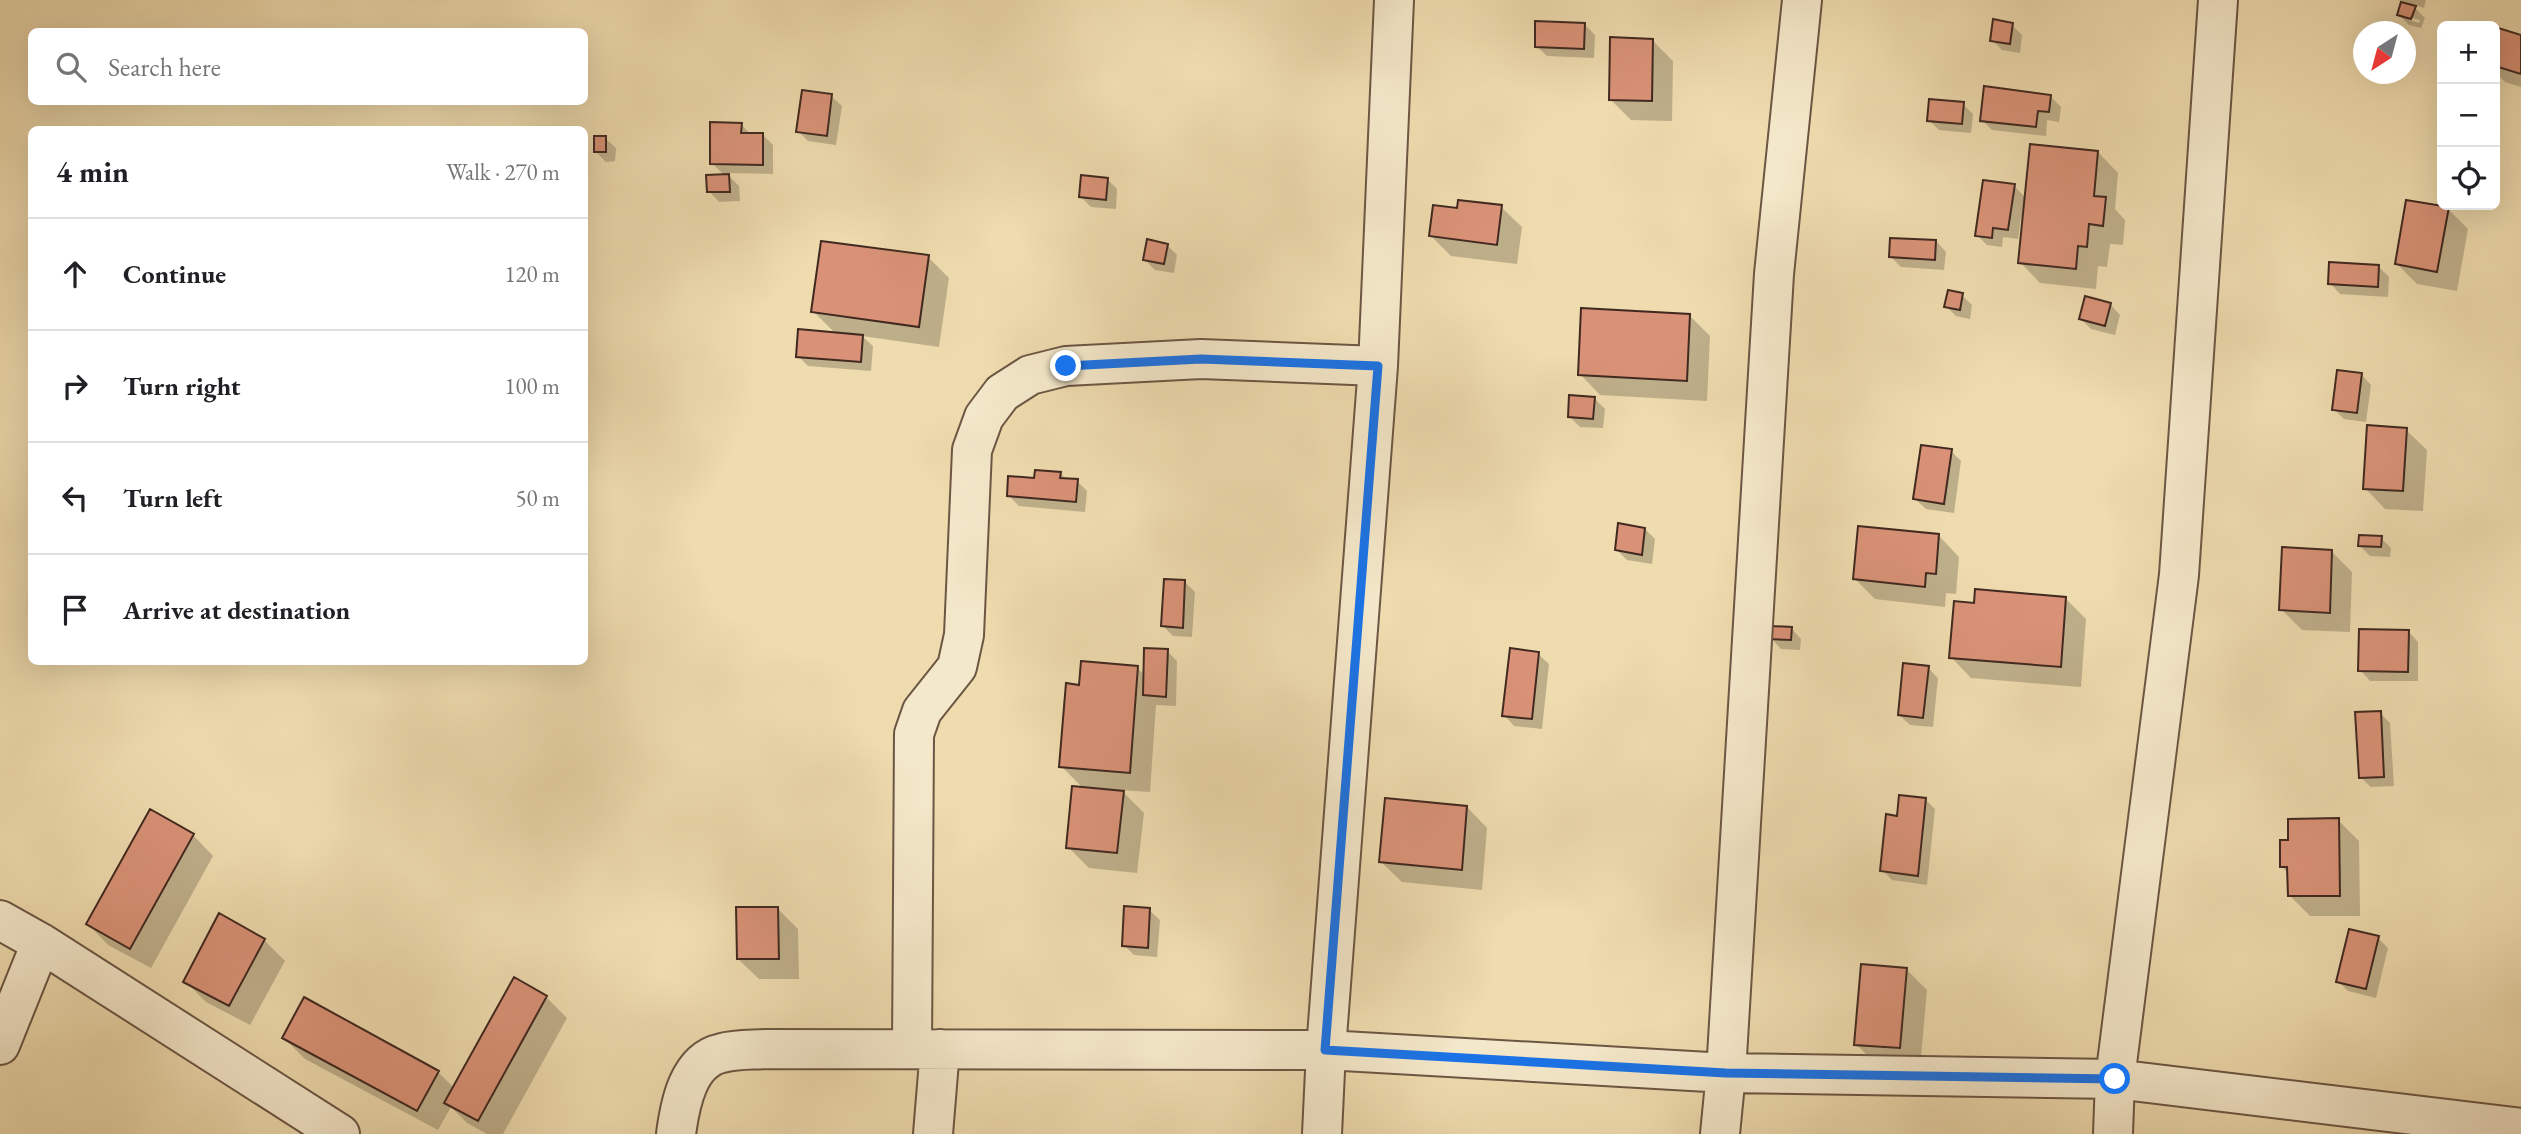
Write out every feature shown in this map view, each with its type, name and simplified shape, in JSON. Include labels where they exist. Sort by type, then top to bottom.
[{"type":"street","points":[[1322,1134],[1325,1050],[1378,366],[1394,0]]},
{"type":"street","points":[[1720,1134],[1726,1073],[1774,274],[1802,0]]},
{"type":"street","points":[[2113,1134],[2115,1079],[2179,575],[2218,0]]},
{"type":"street","points":[[933,1134],[926,1049],[914,734],[922,711],[957,667],[964,635],[972,450],[984,417],[1002,393],[1030,375],[1066,366],[1201,359],[1378,366]]},
{"type":"street","points":[[0,920],[41,943],[340,1134]]},
{"type":"street","points":[[0,1045],[41,943]]},
{"type":"street","points":[[676,1134],[680,1109],[699,1064],[720,1053],[766,1049],[1325,1050],[1726,1073],[2115,1079],[2520,1130]]},
{"type":"building","points":[[2401,2],[2416,6],[2411,19],[2397,15]]},
{"type":"building","points":[[1993,19],[2013,23],[2010,44],[1990,41]]},
{"type":"building","points":[[1535,21],[1585,23],[1584,49],[1535,47]]},
{"type":"building","points":[[2500,29],[2521,35],[2521,74],[2500,68]]},
{"type":"building","points":[[1610,37],[1653,39],[1652,101],[1609,100]]},
{"type":"building","points":[[1984,86],[2051,95],[2049,112],[2038,111],[2036,127],[1980,121]]},
{"type":"building","points":[[802,90],[832,94],[827,136],[796,132]]},
{"type":"building","points":[[1929,99],[1964,102],[1962,124],[1927,121]]},
{"type":"building","points":[[710,122],[742,123],[741,133],[763,133],[763,165],[710,164]]},
{"type":"building","points":[[594,136],[606,136],[606,152],[594,152]]},
{"type":"building","points":[[2030,144],[2098,151],[2094,196],[2106,197],[2103,226],[2089,224],[2087,247],[2078,246],[2076,269],[2018,263]]},
{"type":"building","points":[[729,174],[730,192],[707,192],[706,175]]},
{"type":"building","points":[[1081,175],[1108,178],[1106,200],[1079,197]]},
{"type":"building","points":[[1983,180],[2015,184],[2008,230],[1993,228],[1992,238],[1975,236]]},
{"type":"building","points":[[1458,200],[1502,205],[1497,245],[1429,236],[1433,205],[1457,208]]},
{"type":"building","points":[[2406,200],[2437,205],[2437,210],[2448,210],[2437,272],[2395,264]]},
{"type":"building","points":[[1890,238],[1936,240],[1935,260],[1889,257]]},
{"type":"building","points":[[1147,239],[1168,244],[1164,264],[1143,260]]},
{"type":"building","points":[[821,241],[929,255],[919,327],[811,312]]},
{"type":"building","points":[[2329,262],[2379,265],[2378,287],[2328,284]]},
{"type":"building","points":[[1948,290],[1963,293],[1960,310],[1944,307]]},
{"type":"building","points":[[2085,296],[2111,303],[2105,326],[2079,319]]},
{"type":"building","points":[[1581,308],[1690,314],[1687,381],[1578,375]]},
{"type":"building","points":[[798,329],[863,335],[861,362],[796,357]]},
{"type":"building","points":[[2337,370],[2362,373],[2357,413],[2332,410]]},
{"type":"building","points":[[1569,395],[1595,397],[1593,419],[1568,417]]},
{"type":"building","points":[[2367,425],[2407,428],[2403,491],[2363,489]]},
{"type":"building","points":[[1921,445],[1952,449],[1944,504],[1913,499]]},
{"type":"building","points":[[1035,470],[1061,472],[1060,478],[1078,479],[1076,502],[1007,496],[1008,476],[1034,478]]},
{"type":"building","points":[[1618,523],[1645,528],[1642,555],[1615,550]]},
{"type":"building","points":[[1858,526],[1939,534],[1936,574],[1926,573],[1925,587],[1853,579]]},
{"type":"building","points":[[2359,535],[2382,536],[2381,547],[2358,546]]},
{"type":"building","points":[[2282,547],[2332,550],[2330,613],[2279,610]]},
{"type":"building","points":[[1164,579],[1185,580],[1183,628],[1161,626]]},
{"type":"building","points":[[1975,589],[2066,597],[2061,667],[1949,658],[1954,601],[1974,603]]},
{"type":"building","points":[[1770,626],[1792,627],[1791,640],[1769,639]]},
{"type":"building","points":[[2359,629],[2409,630],[2408,672],[2358,671]]},
{"type":"building","points":[[1144,648],[1168,649],[1166,697],[1143,695]]},
{"type":"building","points":[[1510,648],[1539,652],[1532,719],[1502,716]]},
{"type":"building","points":[[1081,661],[1138,666],[1130,773],[1059,767],[1066,683],[1079,685]]},
{"type":"building","points":[[1903,663],[1929,666],[1923,718],[1898,715]]},
{"type":"building","points":[[2381,711],[2384,777],[2359,778],[2355,712]]},
{"type":"building","points":[[1072,786],[1124,791],[1117,853],[1066,848]]},
{"type":"building","points":[[1899,795],[1926,798],[1918,876],[1880,871],[1886,814],[1897,816]]},
{"type":"building","points":[[1385,798],[1467,806],[1462,870],[1379,862]]},
{"type":"building","points":[[150,809],[194,834],[130,949],[86,924]]},
{"type":"building","points":[[2339,818],[2340,896],[2288,896],[2287,867],[2280,867],[2280,840],[2288,840],[2288,819]]},
{"type":"building","points":[[1124,906],[1150,908],[1148,948],[1122,946]]},
{"type":"building","points":[[736,907],[778,907],[779,959],[737,959]]},
{"type":"building","points":[[219,913],[265,939],[229,1006],[183,982]]},
{"type":"building","points":[[2349,929],[2379,936],[2366,989],[2336,982]]},
{"type":"building","points":[[1861,964],[1907,968],[1900,1048],[1854,1045]]},
{"type":"building","points":[[514,977],[547,996],[478,1121],[444,1103]]},
{"type":"building","points":[[304,997],[439,1071],[417,1111],[282,1038]]},
{"type":"route","points":[[1066,366],[1201,359],[1378,366],[1325,1050],[1726,1073],[2115,1079]]}]
